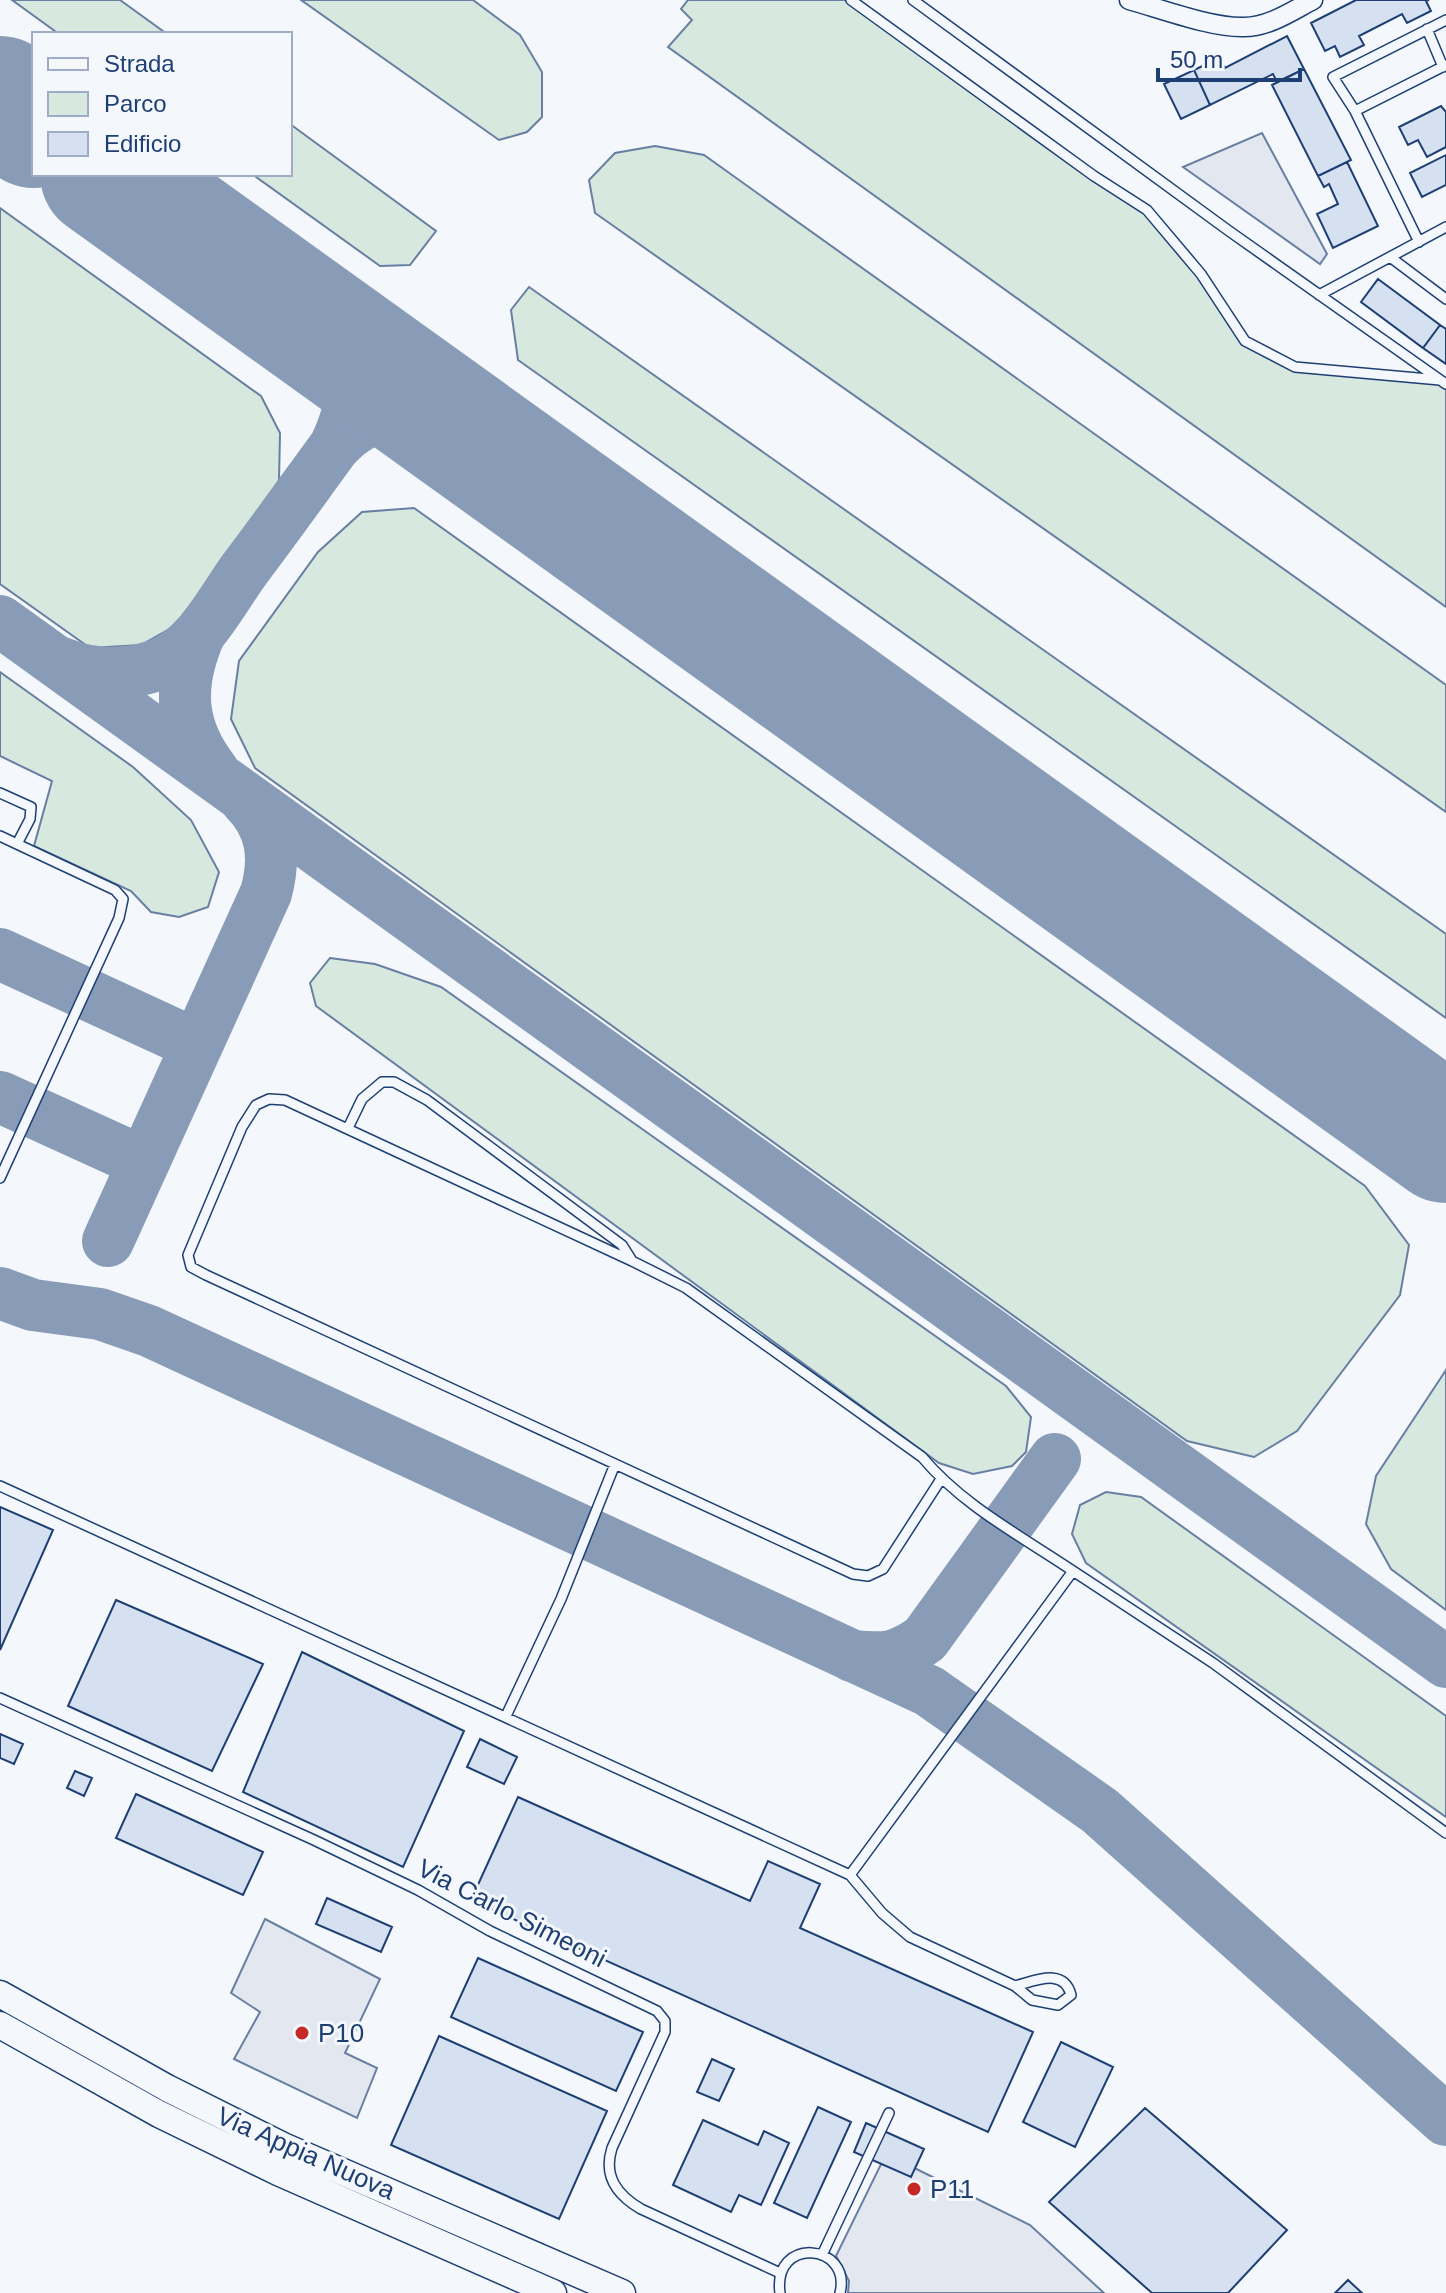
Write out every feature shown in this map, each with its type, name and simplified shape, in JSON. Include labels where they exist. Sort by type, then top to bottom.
[{"type":"main road","name":"Via Appia Nuova","points":[[0,1994],[167,2088],[283,2146],[622,2293]]},
{"type":"main road","name":"Via Appia Nuova","points":[[0,2025],[159,2114],[278,2172],[553,2293]]},
{"type":"street","points":[[1129,0],[1245,27],[1271,22],[1312,0]]},
{"type":"lane","points":[[851,0],[1094,176],[1147,210],[1201,274],[1245,341],[1295,367],[1443,382]]},
{"type":"lane","points":[[913,0],[1443,382]]},
{"type":"lane","points":[[1419,242],[1355,111],[1333,77],[1446,20]]},
{"type":"lane","points":[[1355,111],[1445,66],[1427,29]]},
{"type":"lane","points":[[1319,295],[1446,227]]},
{"type":"lane","points":[[1390,257],[1446,299]]},
{"type":"lane","points":[[0,793],[31,807],[30,819],[17,844]]},
{"type":"lane","points":[[0,836],[115,890],[123,899],[119,918],[0,1178]]},
{"type":"lane","points":[[348,1128],[362,1099],[382,1082],[394,1082],[427,1100],[581,1213],[622,1245],[632,1261]]},
{"type":"lane","points":[[941,1479],[883,1569],[868,1576],[853,1574],[191,1267],[188,1255],[242,1127],[256,1105],[269,1099],[285,1100],[348,1128],[686,1288],[922,1457],[941,1479],[1213,1663],[1446,1833]]},
{"type":"lane","points":[[506,1716],[561,1599],[615,1464]]},
{"type":"lane","points":[[0,1486],[850,1875],[882,1913],[910,1937],[1015,1986],[1032,2000],[1058,2005],[1071,1995],[1068,1984],[1062,1978],[1048,1977],[1015,1986]]},
{"type":"lane","points":[[850,1875],[1073,1571]]},
{"type":"lane","name":"Via Carlo Simeoni","points":[[0,1698],[354,1859],[418,1890],[490,1931],[657,2011],[665,2021],[665,2032],[608,2159],[612,2182],[624,2197],[641,2209],[780,2273]]},
{"type":"lane","points":[[822,2255],[889,2113]]},
{"type":"lane","points":[[780,2293],[780,2273],[793,2257],[812,2252],[822,2255],[837,2267],[841,2277],[840,2293]]},
{"type":"green space","points":[[12,0],[120,0],[164,32],[56,32]]},
{"type":"green space","points":[[301,0],[473,0],[520,35],[542,72],[542,117],[527,132],[499,140]]},
{"type":"green space","points":[[688,0],[851,0],[1147,210],[1201,274],[1245,341],[1295,367],[1446,384],[1446,607],[668,47],[692,20],[681,9]]},
{"type":"green space","points":[[292,125],[436,231],[410,265],[380,266],[255,176],[292,176]]},
{"type":"green space","points":[[655,146],[704,155],[1446,685],[1446,812],[595,213],[589,180],[615,153]]},
{"type":"green space","points":[[0,208],[261,396],[280,433],[279,481],[189,618],[141,645],[90,648],[0,584]]},
{"type":"green space","points":[[529,287],[1446,934],[1446,1018],[518,360],[511,310]]},
{"type":"green space","points":[[414,508],[1365,1186],[1409,1245],[1400,1295],[1297,1431],[1254,1457],[1187,1441],[255,768],[231,719],[239,661],[318,552],[362,512]]},
{"type":"green space","points":[[0,672],[133,767],[191,820],[219,872],[208,907],[179,917],[151,912],[131,891],[34,846],[52,781],[0,756]]},
{"type":"green space","points":[[330,958],[375,964],[441,987],[1006,1386],[1031,1417],[1026,1452],[1012,1466],[973,1474],[939,1463],[316,1006],[310,983]]},
{"type":"green space","points":[[1446,1370],[1446,1610],[1391,1569],[1366,1524],[1376,1476]]},
{"type":"green space","points":[[1106,1492],[1141,1497],[1446,1716],[1446,1817],[1086,1563],[1072,1534],[1080,1505]]},
{"type":"shaded area","points":[[1262,133],[1327,254],[1320,264],[1183,167]]},
{"type":"shaded area","name":"P10","points":[[265,1919],[380,1979],[345,2053],[377,2068],[357,2118],[234,2059],[260,2012],[231,1993]]},
{"type":"shaded area","name":"P11","points":[[886,2154],[1030,2225],[1104,2293],[848,2293],[849,2281],[836,2256]]},
{"type":"building","points":[[1356,0],[1429,0],[1426,1],[1431,11],[1407,23],[1402,14],[1359,36],[1364,45],[1340,57],[1335,46],[1325,51],[1311,23]]},
{"type":"building","points":[[1287,36],[1304,69],[1277,82],[1273,74],[1210,105],[1194,70],[1219,58],[1225,68]]},
{"type":"building","points":[[1304,69],[1351,160],[1318,176],[1272,85]]},
{"type":"building","points":[[1194,70],[1210,105],[1181,119],[1164,84]]},
{"type":"building","points":[[1441,106],[1446,112],[1446,147],[1427,157],[1418,140],[1408,145],[1399,127]]},
{"type":"building","points":[[1446,155],[1446,185],[1422,197],[1410,173]]},
{"type":"building","points":[[1347,162],[1378,226],[1333,248],[1317,214],[1338,204],[1329,184],[1324,187],[1318,176]]},
{"type":"building","points":[[1378,279],[1440,325],[1423,348],[1361,302]]},
{"type":"building","points":[[1440,325],[1446,329],[1446,364],[1423,348]]},
{"type":"building","points":[[0,1507],[53,1530],[0,1650]]},
{"type":"building","points":[[116,1600],[263,1664],[212,1771],[68,1706]]},
{"type":"building","points":[[302,1652],[464,1731],[403,1867],[243,1792]]},
{"type":"building","points":[[0,1734],[23,1744],[14,1764],[0,1758]]},
{"type":"building","points":[[480,1739],[517,1757],[504,1784],[467,1767]]},
{"type":"building","points":[[75,1771],[92,1778],[84,1796],[67,1788]]},
{"type":"building","points":[[136,1794],[263,1852],[243,1895],[116,1838]]},
{"type":"building","points":[[518,1797],[750,1901],[768,1861],[820,1884],[800,1928],[1033,2032],[988,2132],[471,1900]]},
{"type":"building","points":[[327,1898],[392,1927],[381,1952],[316,1924]]},
{"type":"building","points":[[478,1958],[643,2032],[616,2091],[451,2017]]},
{"type":"building","points":[[439,2036],[607,2111],[559,2219],[391,2145]]},
{"type":"building","points":[[1061,2042],[1113,2067],[1075,2147],[1023,2122]]},
{"type":"building","points":[[712,2059],[734,2069],[719,2101],[697,2092]]},
{"type":"building","points":[[818,2107],[851,2122],[807,2218],[774,2203]]},
{"type":"building","points":[[1145,2108],[1287,2230],[1228,2293],[1152,2293],[1049,2202]]},
{"type":"building","points":[[703,2120],[758,2145],[764,2131],[789,2143],[761,2205],[739,2195],[731,2212],[673,2185]]},
{"type":"building","points":[[866,2123],[924,2149],[911,2177],[854,2152]]},
{"type":"building","points":[[1348,2280],[1362,2293],[1335,2293]]},
{"type":"taxiway","points":[[62,663],[113,673],[152,667],[189,645],[209,621],[335,446],[343,427],[350,395],[349,381],[337,354],[315,325]]},
{"type":"taxiway","points":[[335,446],[363,424],[393,415],[425,417],[459,429]]},
{"type":"taxiway","points":[[0,621],[1446,1662]]},
{"type":"taxiway","points":[[200,633],[188,670],[185,704],[194,738],[214,772]]},
{"type":"taxiway","points":[[108,1241],[266,893],[271,867],[269,843],[261,820],[245,799]]},
{"type":"taxiway","points":[[0,954],[197,1045]]},
{"type":"taxiway","points":[[0,1097],[143,1162]]},
{"type":"taxiway","points":[[0,1293],[33,1305],[100,1314],[149,1331],[929,1691],[1100,1811],[1446,2120]]},
{"type":"taxiway","points":[[852,1656],[890,1656],[906,1651],[925,1639],[1055,1459]]},
{"type":"runway","points":[[0,100],[32,123]]},
{"type":"runway","points":[[107,176],[1446,1139]]},
{"type":"place","name":"P10","points":[[302,2033]]},
{"type":"place","name":"P11","points":[[914,2189]]}]
